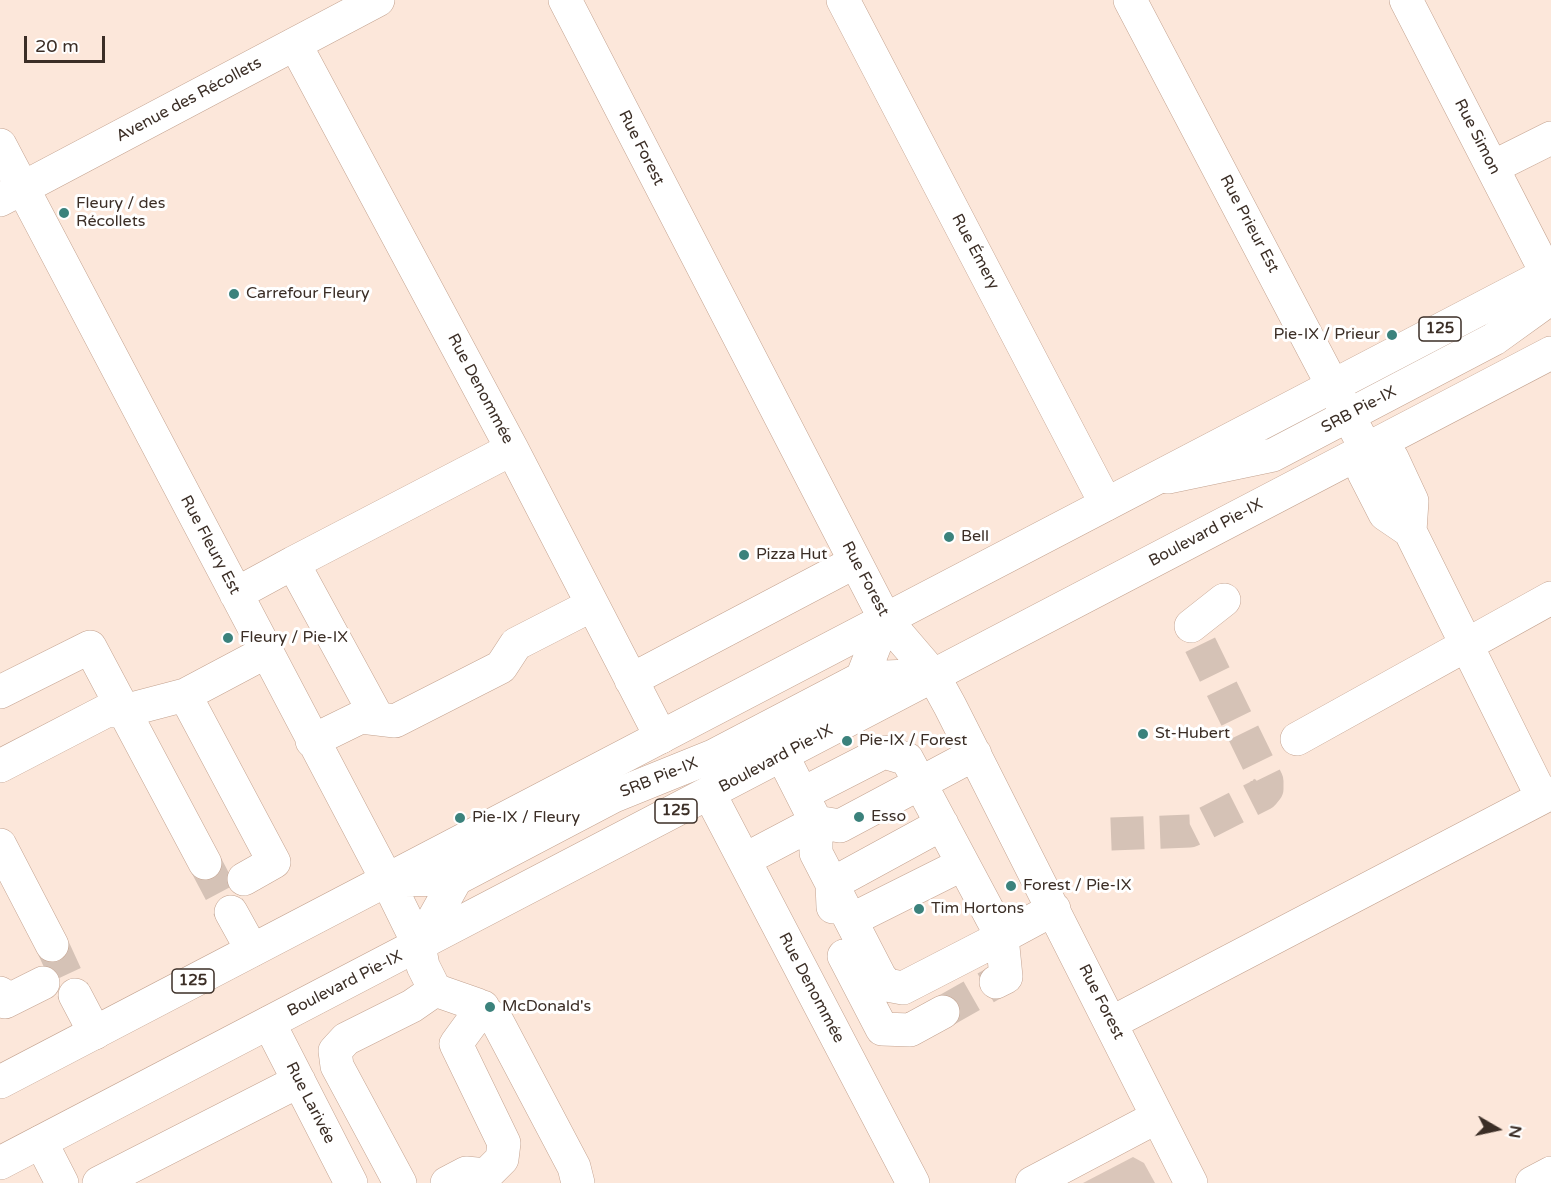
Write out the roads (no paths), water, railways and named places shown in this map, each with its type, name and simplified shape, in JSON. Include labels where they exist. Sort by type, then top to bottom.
[{"type":"street","name":"Avenue des Récollets","points":[[12,194],[378,0]]},
{"type":"street","name":"Rue Forest","points":[[565,0],[885,619],[933,675],[975,754],[1191,1183]]},
{"type":"street","name":"Rue Émery","points":[[843,0],[1106,504]]},
{"type":"street","name":"Rue Prieur Est","points":[[1130,0],[1366,449]]},
{"type":"street","name":"Rue Simon","points":[[1406,0],[1550,281]]},
{"type":"street","name":"Rue Denommée","points":[[295,44],[512,449],[661,737]]},
{"type":"street","points":[[1493,167],[1551,138]]},
{"type":"street","name":"Rue Fleury Est","points":[[0,145],[12,194],[236,594],[387,880],[419,945],[423,966],[435,990]]},
{"type":"street","name":"125","points":[[0,1082],[1150,481],[1334,386],[1550,281]]},
{"type":"street","name":"SRB Pie-IX","points":[[1150,481],[1273,455],[1503,334],[1550,281]]},
{"type":"street","points":[[1484,390],[1551,336]]},
{"type":"street","name":"Boulevard Pie-IX","points":[[0,1163],[1551,353]]},
{"type":"street","points":[[236,594],[512,449]]},
{"type":"street","points":[[1111,1023],[1547,795],[1467,647],[1410,531],[1412,501],[1392,458],[1366,449]]},
{"type":"street","points":[[631,680],[855,562]]},
{"type":"street","points":[[293,563],[378,719]]},
{"type":"street","points":[[1297,739],[1467,647],[1551,598]]},
{"type":"street","points":[[1191,626],[1224,600]]},
{"type":"street","points":[[312,741],[361,717],[395,721],[501,667],[516,644],[592,604]]},
{"type":"street","points":[[862,678],[885,619]]},
{"type":"street","points":[[0,692],[90,647],[205,863]]},
{"type":"street","points":[[0,766],[106,711],[124,711],[185,695],[266,652]]},
{"type":"street","name":"SRB Pie-IX","points":[[387,880],[456,879],[614,796],[713,756],[862,678],[933,675]]},
{"type":"street","points":[[185,695],[274,862],[244,879]]},
{"type":"street","points":[[744,860],[885,752],[907,759],[1002,937],[1005,977],[996,982]]},
{"type":"street","points":[[809,808],[840,826],[975,754]]},
{"type":"street","points":[[782,755],[809,808],[816,853],[883,981],[892,987],[900,988],[1054,909]]},
{"type":"street","name":"Rue Denommée","points":[[710,793],[913,1183]]},
{"type":"street","points":[[832,884],[942,824]]},
{"type":"street","points":[[0,845],[52,945]]},
{"type":"street","points":[[851,920],[963,864]]},
{"type":"street","points":[[419,945],[456,879]]},
{"type":"street","points":[[832,884],[834,938],[882,1029],[910,1030],[931,1019]]},
{"type":"street","points":[[231,912],[252,950]]},
{"type":"street","points":[[0,993],[5,1002],[43,983]]},
{"type":"street","points":[[900,988],[931,1019]]},
{"type":"street","points":[[400,1183],[337,1066],[335,1051],[346,1039],[411,1006],[435,990],[483,1007],[498,1023],[574,1167],[578,1183]]},
{"type":"street","points":[[75,995],[95,1033]]},
{"type":"street","points":[[447,1183],[466,1173],[484,1179],[499,1164],[504,1154],[504,1143],[456,1044],[483,1007]]},
{"type":"street","points":[[893,1053],[915,1042],[931,1019]]},
{"type":"street","name":"Rue Larivée","points":[[269,1023],[351,1183]]},
{"type":"street","points":[[99,1183],[299,1081]]},
{"type":"street","points":[[1032,1183],[1157,1117]]},
{"type":"street","points":[[41,1143],[62,1183]]},
{"type":"street","points":[[1532,1183],[1551,1173]]},
{"type":"tunnel","points":[[1111,834],[1190,831],[1263,794],[1267,789],[1267,781],[1191,626]]},
{"type":"tunnel","points":[[205,863],[231,912]]},
{"type":"tunnel","points":[[52,945],[75,995]]},
{"type":"tunnel","points":[[943,1012],[996,982]]},
{"type":"place","name":"Fleury / des Récollets","points":[[64,213]]},
{"type":"place","name":"Carrefour Fleury","points":[[234,294]]},
{"type":"place","name":"Pie-IX / Prieur","points":[[1392,335]]},
{"type":"place","name":"Bell","points":[[949,537]]},
{"type":"place","name":"Pizza Hut","points":[[744,555]]},
{"type":"place","name":"Fleury / Pie-IX","points":[[228,638]]},
{"type":"place","name":"St-Hubert","points":[[1143,734]]},
{"type":"place","name":"Pie-IX / Forest","points":[[847,741]]},
{"type":"place","name":"Esso","points":[[859,817]]},
{"type":"place","name":"Pie-IX / Fleury","points":[[460,818]]},
{"type":"place","name":"Forest / Pie-IX","points":[[1011,886]]},
{"type":"place","name":"Tim Hortons","points":[[919,909]]},
{"type":"place","name":"McDonald's","points":[[490,1007]]}]
